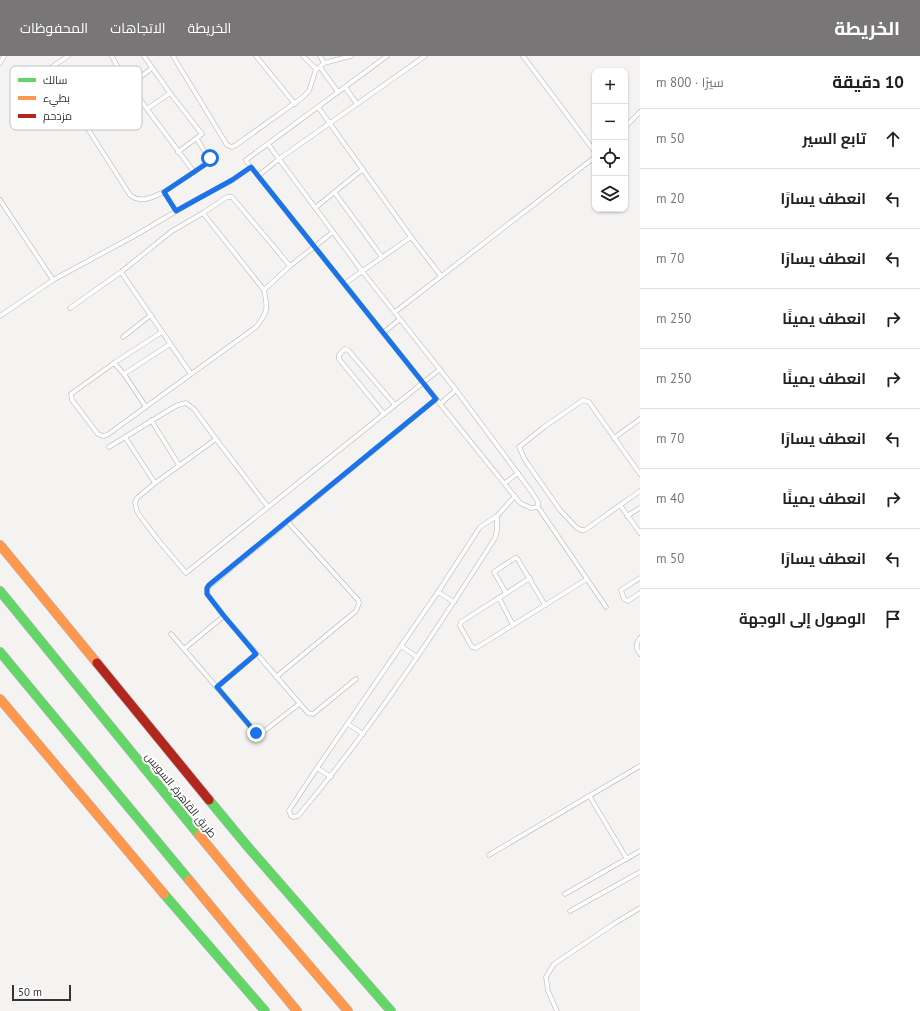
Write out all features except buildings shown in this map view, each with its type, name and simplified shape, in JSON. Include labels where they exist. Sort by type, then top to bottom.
[{"type":"highway","points":[[0,545],[248,847],[391,1011]]},
{"type":"highway","name":"طريق القاهرة, السويس","points":[[0,591],[241,886],[348,1011]]},
{"type":"highway","points":[[0,652],[297,1011]]},
{"type":"highway","points":[[0,699],[265,1011]]},
{"type":"lane","points":[[0,64],[4,56]]},
{"type":"lane","points":[[53,66],[68,56]]},
{"type":"lane","points":[[112,56],[117,66]]},
{"type":"lane","points":[[144,56],[170,93],[202,134],[178,152]]},
{"type":"lane","points":[[173,56],[227,145],[232,147],[295,104],[309,91],[318,68],[324,63],[351,56]]},
{"type":"lane","points":[[256,56],[295,104]]},
{"type":"lane","points":[[303,56],[318,68],[338,92]]},
{"type":"lane","points":[[320,56],[324,63]]},
{"type":"lane","points":[[387,56],[246,160],[504,483],[525,506],[531,508],[538,507]]},
{"type":"lane","points":[[258,176],[279,159],[425,56]]},
{"type":"lane","points":[[524,56],[592,148]]},
{"type":"lane","points":[[142,76],[152,68]]},
{"type":"lane","points":[[345,87],[357,104]]},
{"type":"lane","points":[[147,109],[170,93]]},
{"type":"lane","points":[[142,102],[194,172]]},
{"type":"lane","points":[[318,107],[411,237],[441,276]]},
{"type":"lane","points":[[628,124],[640,112]]},
{"type":"lane","points":[[88,130],[130,196],[141,200],[164,192],[210,160],[197,139]]},
{"type":"lane","points":[[268,144],[362,271],[440,369],[535,496],[538,507],[606,607]]},
{"type":"lane","points":[[395,312],[592,159]]},
{"type":"lane","points":[[0,316],[53,280],[136,235],[232,180],[251,167]]},
{"type":"lane","points":[[315,208],[363,169]]},
{"type":"lane","points":[[164,192],[176,211]]},
{"type":"lane","points":[[335,193],[382,257]]},
{"type":"lane","points":[[70,308],[121,272],[172,231],[227,198],[232,197],[290,266]]},
{"type":"lane","points":[[0,200],[53,280]]},
{"type":"lane","points":[[162,332],[114,363],[72,394],[72,400],[98,434],[103,436],[107,435],[256,327],[265,316],[267,304],[264,290],[203,213]]},
{"type":"lane","points":[[264,290],[290,266],[333,232]]},
{"type":"lane","points":[[344,284],[411,237]]},
{"type":"lane","points":[[121,272],[191,374]]},
{"type":"lane","points":[[123,337],[151,315]]},
{"type":"lane","points":[[383,333],[400,319]]},
{"type":"lane","points":[[124,374],[170,344]]},
{"type":"lane","points":[[384,414],[340,359],[338,356],[339,354],[345,350],[348,350],[395,405]]},
{"type":"lane","points":[[114,363],[124,374],[146,407]]},
{"type":"lane","points":[[216,439],[155,483],[137,498],[135,503],[137,511],[159,541],[186,573],[440,369]]},
{"type":"lane","points":[[440,404],[456,390]]},
{"type":"lane","points":[[356,679],[313,714],[308,713],[224,616],[207,594],[207,588],[436,399]]},
{"type":"lane","points":[[640,474],[589,402],[583,400],[544,427],[519,447],[524,460],[556,504],[576,527],[581,530],[585,530],[640,491]]},
{"type":"lane","points":[[109,447],[151,420],[178,405],[186,403],[194,409],[268,507]]},
{"type":"lane","points":[[614,438],[640,419]]},
{"type":"lane","points":[[151,420],[179,465]]},
{"type":"lane","points":[[125,437],[155,483]]},
{"type":"lane","points":[[504,483],[518,473]]},
{"type":"lane","points":[[496,516],[497,530],[494,538],[417,657],[331,777],[298,816],[291,816],[290,809],[438,592],[480,527],[496,516],[515,496]]},
{"type":"lane","points":[[620,505],[640,533]]},
{"type":"lane","points":[[628,516],[640,508]]},
{"type":"lane","points":[[276,677],[359,608],[358,600],[287,521]]},
{"type":"lane","points":[[506,593],[494,571],[517,558],[545,605]]},
{"type":"lane","points":[[530,578],[460,623],[460,626],[472,647],[475,648],[587,579]]},
{"type":"lane","points":[[640,578],[621,590],[624,599],[628,601],[640,593]]},
{"type":"lane","points":[[438,592],[454,602]]},
{"type":"lane","points":[[499,598],[512,626]]},
{"type":"lane","points":[[184,649],[224,616]]},
{"type":"lane","points":[[171,634],[256,733],[259,734],[263,732],[299,704]]},
{"type":"lane","points":[[640,638],[636,644],[636,648],[640,654]]},
{"type":"lane","points":[[401,646],[417,657]]},
{"type":"lane","points":[[217,687],[256,654]]},
{"type":"lane","points":[[348,724],[363,734]]},
{"type":"lane","points":[[488,855],[590,797],[640,766]]},
{"type":"lane","points":[[317,768],[331,777]]},
{"type":"lane","points":[[590,797],[627,859]]},
{"type":"lane","points":[[565,894],[640,851]]},
{"type":"lane","points":[[570,911],[640,872]]},
{"type":"lane","points":[[557,1011],[548,991],[546,977],[554,964],[640,908]]},
{"type":"traffic: fast","points":[[0,591],[199,835]]},
{"type":"traffic: fast","points":[[0,652],[189,880]]},
{"type":"traffic: fast","points":[[209,800],[391,1011]]},
{"type":"traffic: fast","points":[[164,894],[265,1011]]},
{"type":"traffic: slow","points":[[0,545],[97,663]]},
{"type":"traffic: slow","points":[[0,699],[164,894]]},
{"type":"traffic: slow","points":[[199,835],[348,1011]]},
{"type":"traffic: slow","points":[[189,880],[297,1011]]},
{"type":"traffic: jam","points":[[97,663],[209,800]]},
{"type":"route","points":[[210,158],[209,162],[164,192],[176,211],[232,180],[251,167],[436,399],[207,588],[207,594],[256,654],[217,687],[256,733]]}]
